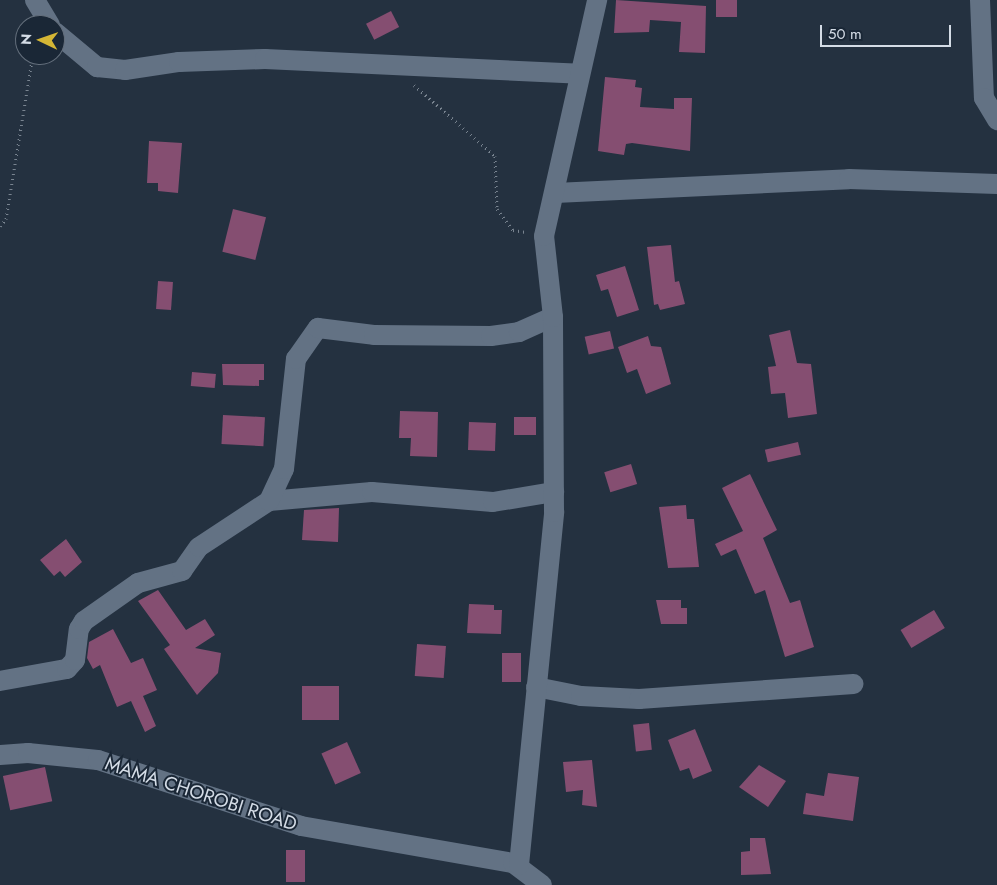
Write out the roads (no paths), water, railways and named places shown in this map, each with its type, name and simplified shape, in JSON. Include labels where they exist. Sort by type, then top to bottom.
[{"type":"street","points":[[35,0],[44,15]]},
{"type":"street","points":[[542,885],[519,865],[554,492],[553,317],[544,236],[597,0]]},
{"type":"street","points":[[980,0],[984,98],[997,120]]},
{"type":"street","points":[[65,40],[97,67],[125,70],[179,62],[265,59],[580,74]]},
{"type":"street","points":[[554,193],[699,183],[867,179],[997,184]]},
{"type":"street","points":[[269,501],[284,469],[296,359],[318,328],[374,335],[491,336],[518,332],[553,317]]},
{"type":"street","points":[[0,681],[67,669],[75,660],[79,630],[84,621],[138,583],[182,571],[199,547],[269,501],[372,492],[493,502],[554,492]]},
{"type":"street","points":[[536,687],[581,696],[638,699],[853,684]]},
{"type":"street","name":"MAMA CHOROBI ROAD","points":[[0,755],[28,753],[98,760],[301,826],[519,865]]}]
